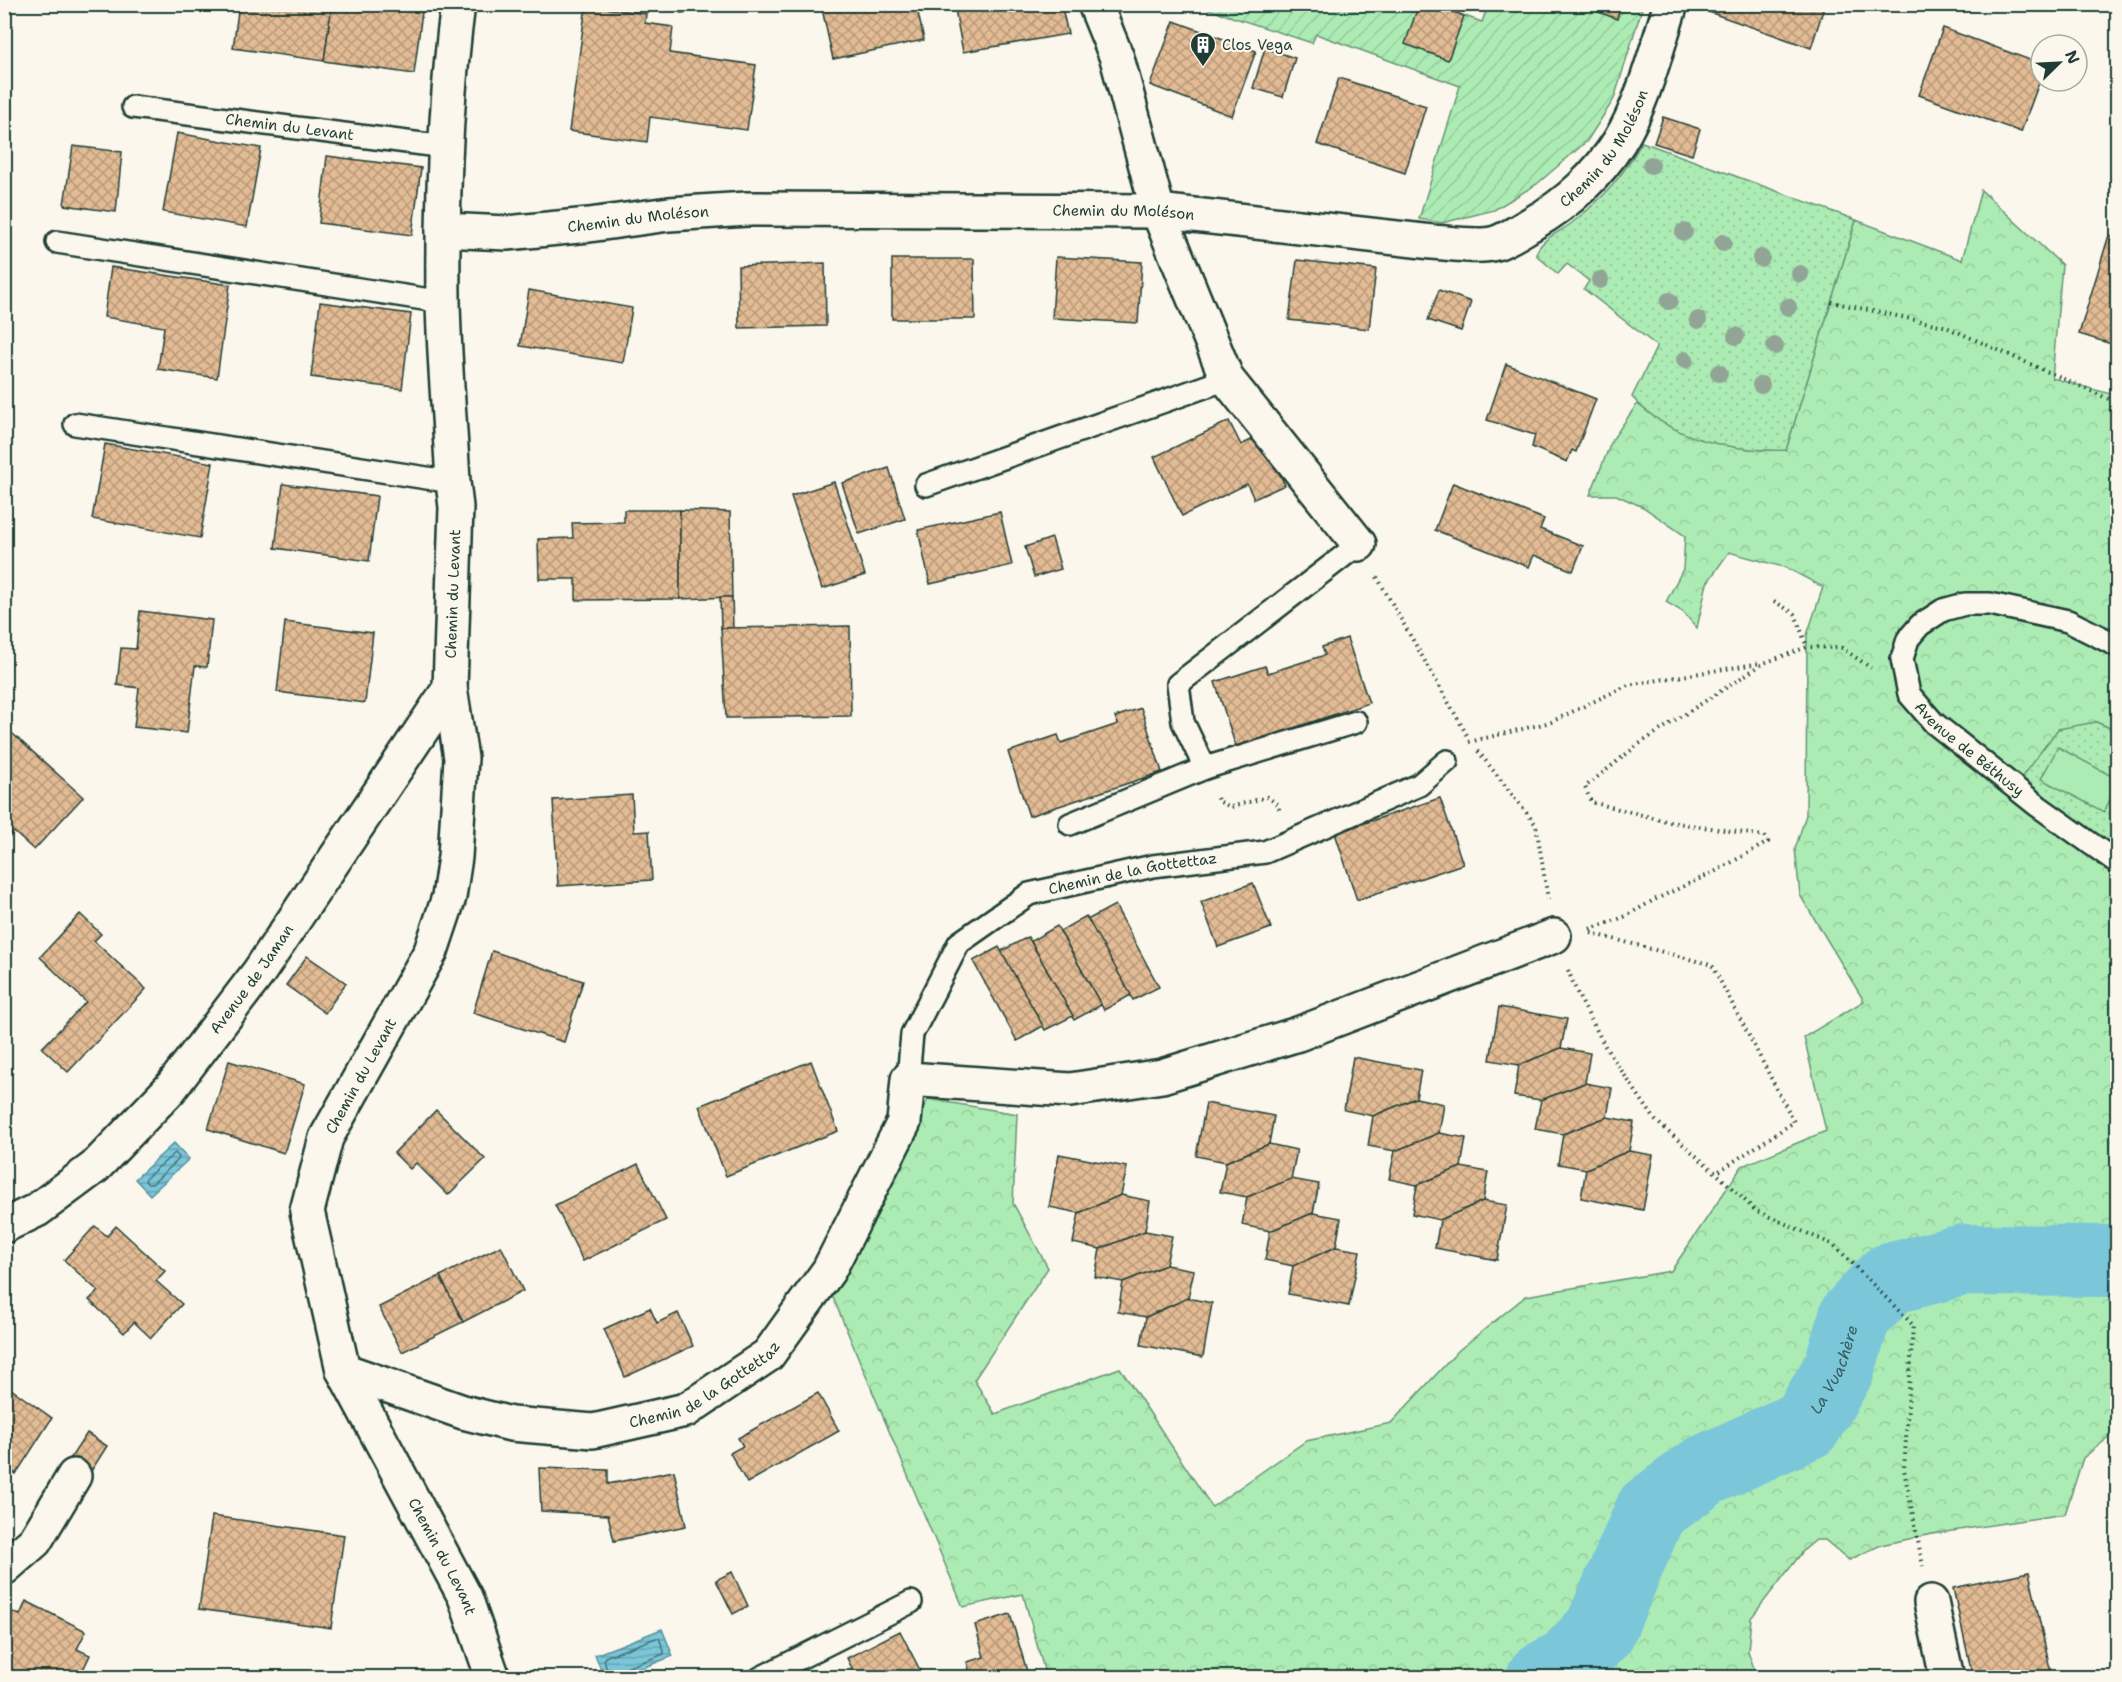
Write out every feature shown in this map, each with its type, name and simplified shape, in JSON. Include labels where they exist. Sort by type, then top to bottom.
[{"type":"street","name":"Chemin du Levant","points":[[458,4],[450,68],[443,230],[443,302],[456,507],[450,688],[460,758],[455,857],[449,897],[431,951],[326,1138],[307,1211],[343,1370],[465,1597],[493,1677]]},
{"type":"street","points":[[1095,4],[1117,58],[1158,211],[1227,379],[1359,544]]},
{"type":"street","name":"Chemin du Moléson","points":[[443,230],[507,233],[669,214],[747,209],[1158,211],[1432,242],[1495,243],[1551,213],[1592,176],[1619,142],[1638,104],[1671,4]]},
{"type":"street","name":"Avenue de Jaman","points":[[4,1226],[37,1210],[95,1167],[170,1089],[259,972],[450,688]]},
{"type":"street","points":[[908,1079],[1070,1090],[1162,1076],[1298,1034],[1554,936]]},
{"type":"street","name":"Chemin de la Gottettaz","points":[[343,1370],[463,1412],[511,1424],[593,1431],[686,1410],[768,1355],[829,1270],[904,1122],[908,1079]]},
{"type":"street","points":[[4,1568],[35,1541],[74,1476]]},
{"type":"street","points":[[1931,1602],[1947,1677]]},
{"type":"lane","name":"Chemin du Levant","points":[[133,107],[446,147]]},
{"type":"lane","points":[[57,242],[443,302]]},
{"type":"lane","points":[[926,485],[1227,379]]},
{"type":"lane","points":[[75,424],[453,482]]},
{"type":"lane","points":[[1205,768],[1183,722],[1178,684],[1359,544]]},
{"type":"lane","name":"Avenue de Béthusy","points":[[2118,646],[2068,621],[1990,604],[1965,604],[1943,610],[1920,625],[1908,639],[1902,659],[1909,694],[1934,723],[2038,806],[2118,863]]},
{"type":"lane","points":[[1070,824],[1205,768],[1356,722]]},
{"type":"lane","name":"Chemin de la Gottettaz","points":[[908,1079],[912,1034],[959,943],[1029,894],[1153,866],[1265,852],[1419,785],[1447,761]]},
{"type":"lane","points":[[760,1677],[911,1602]]},
{"type":"path","points":[[1831,302],[1944,326],[2118,403]]},
{"type":"path","points":[[1359,544],[1470,741],[1536,825],[1554,936],[1578,995],[1606,1048],[1656,1121],[1756,1211],[1834,1245],[1913,1325],[1904,1470],[1931,1602]]},
{"type":"path","points":[[1774,601],[1795,614],[1807,647]]},
{"type":"path","points":[[1447,761],[1470,741],[1551,722],[1628,685],[1764,663],[1807,647],[1842,648],[1909,694]]},
{"type":"path","points":[[1716,1173],[1794,1122],[1712,965],[1583,931],[1624,917],[1768,842],[1764,836],[1670,822],[1591,802],[1585,787],[1639,744],[1764,663]]},
{"type":"path","points":[[1205,768],[1218,801],[1231,807],[1267,796],[1279,805],[1280,845]]},
{"type":"green space","points":[[1195,5],[1433,5],[1482,22],[1488,5],[1643,5],[1614,99],[1587,141],[1537,184],[1494,210],[1442,223],[1419,219],[1460,86],[1316,34],[1312,43]]},
{"type":"green space","points":[[1642,142],[1856,220],[1786,450],[1744,448],[1703,440],[1683,433],[1647,411],[1632,397],[1657,346],[1584,289],[1589,281],[1567,264],[1558,274],[1536,255],[1541,244],[1573,222],[1604,195],[1620,176]]},
{"type":"green space","points":[[1981,190],[2062,265],[2052,378],[2118,396],[2117,731],[2096,722],[2117,851],[2117,1431],[2083,1458],[2065,1514],[1932,1534],[1881,1545],[1849,1560],[1825,1540],[1816,1540],[1804,1550],[1751,1618],[1748,1651],[1757,1677],[1046,1677],[1023,1594],[963,1607],[832,1295],[928,1099],[1017,1114],[1013,1203],[1048,1268],[974,1380],[995,1414],[1120,1368],[1212,1507],[1306,1441],[1391,1423],[1459,1350],[1526,1296],[1671,1271],[1742,1166],[1826,1131],[1804,1037],[1864,1001],[1800,895],[1795,849],[1806,815],[1807,635],[1823,587],[1787,568],[1729,552],[1707,583],[1697,628],[1683,612],[1666,602],[1683,569],[1685,536],[1643,507],[1616,495],[1590,495],[1612,440],[1637,404],[1672,426],[1707,440],[1745,448],[1786,450],[1856,220],[1962,260]]},
{"type":"green space","points":[[2096,722],[2117,731],[2117,851],[2020,779],[2058,729]]},
{"type":"green space","points":[[2058,747],[2117,779],[2117,785],[2104,812],[2041,779]]},
{"type":"water","points":[[174,1143],[189,1159],[150,1195],[135,1179]]},
{"type":"water","points":[[662,1629],[673,1656],[619,1677],[604,1677],[595,1655]]},
{"type":"building","points":[[239,4],[332,4],[324,61],[233,48]]},
{"type":"building","points":[[332,4],[423,4],[414,74],[324,61]]},
{"type":"building","points":[[679,4],[723,4],[681,13]]},
{"type":"building","points":[[821,4],[916,4],[924,40],[833,59]]},
{"type":"building","points":[[954,4],[1061,4],[1068,34],[963,52]]},
{"type":"building","points":[[1419,4],[1433,4],[1464,16],[1448,60],[1405,44]]},
{"type":"building","points":[[1578,4],[1621,4],[1617,19]]},
{"type":"building","points":[[1709,4],[1825,4],[1811,48],[1706,11]]},
{"type":"building","points":[[586,5],[646,14],[645,23],[673,27],[670,53],[756,65],[747,130],[650,117],[647,142],[569,131]]},
{"type":"building","name":"Clos Vega","points":[[1174,21],[1256,51],[1232,116],[1150,85]]},
{"type":"building","points":[[1943,28],[2029,60],[2029,93],[2035,93],[2021,132],[1919,95]]},
{"type":"building","points":[[1265,48],[1295,58],[1283,97],[1253,88]]},
{"type":"building","points":[[1339,78],[1426,106],[1405,173],[1317,144]]},
{"type":"building","points":[[1663,117],[1700,129],[1692,155],[1654,143]]},
{"type":"building","points":[[177,133],[261,148],[247,227],[163,212]]},
{"type":"building","points":[[73,146],[122,152],[116,212],[64,205]]},
{"type":"building","points":[[327,156],[421,168],[412,235],[319,223]]},
{"type":"building","points":[[2109,235],[2118,238],[2118,346],[2079,334]]},
{"type":"building","points":[[1056,257],[1142,262],[1138,323],[1052,318]]},
{"type":"building","points":[[892,259],[974,259],[975,319],[892,319]]},
{"type":"building","points":[[1297,260],[1376,269],[1369,329],[1289,320]]},
{"type":"building","points":[[825,263],[826,326],[739,328],[738,266]]},
{"type":"building","points":[[111,267],[230,285],[217,378],[158,369],[164,327],[104,317]]},
{"type":"building","points":[[529,290],[632,308],[623,363],[520,346]]},
{"type":"building","points":[[1439,290],[1471,302],[1461,331],[1428,320]]},
{"type":"building","points":[[320,302],[411,314],[402,389],[311,377]]},
{"type":"building","points":[[1506,364],[1596,399],[1576,452],[1572,450],[1567,462],[1532,447],[1535,435],[1487,420]]},
{"type":"building","points":[[1229,421],[1241,445],[1261,435],[1285,485],[1254,499],[1247,484],[1182,516],[1154,457]]},
{"type":"building","points":[[105,444],[213,463],[200,538],[92,519]]},
{"type":"building","points":[[889,468],[905,519],[859,534],[842,483]]},
{"type":"building","points":[[834,482],[865,575],[822,589],[791,496]]},
{"type":"building","points":[[1453,483],[1544,519],[1540,529],[1583,546],[1573,571],[1534,555],[1529,567],[1435,530]]},
{"type":"building","points":[[283,484],[377,496],[369,561],[275,548]]},
{"type":"building","points":[[624,510],[680,510],[680,599],[576,600],[576,579],[539,579],[538,539],[573,538],[572,523],[624,522]]},
{"type":"building","points":[[680,510],[730,512],[732,597],[680,599]]},
{"type":"building","points":[[1000,512],[1012,565],[930,584],[918,530]]},
{"type":"building","points":[[1052,538],[1061,569],[1034,577],[1025,547]]},
{"type":"building","points":[[720,597],[732,597],[733,628],[721,628]]},
{"type":"building","points":[[140,611],[212,620],[207,667],[195,666],[187,733],[134,727],[139,688],[117,685],[121,648],[136,649]]},
{"type":"building","points":[[285,622],[373,633],[365,703],[277,692]]},
{"type":"building","points":[[850,626],[851,716],[726,718],[721,628]]},
{"type":"building","points":[[1347,638],[1369,703],[1236,747],[1215,682],[1265,666],[1268,673],[1325,655],[1322,647]]},
{"type":"building","points":[[1141,708],[1162,772],[1029,816],[1008,752],[1058,735],[1061,743],[1118,724],[1115,717]]},
{"type":"building","points":[[4,726],[83,797],[34,850],[14,832],[4,843]]},
{"type":"building","points":[[632,795],[634,832],[649,831],[652,880],[558,886],[553,800]]},
{"type":"building","points":[[1440,798],[1463,864],[1357,900],[1335,833]]},
{"type":"building","points":[[1253,883],[1271,928],[1218,947],[1201,902]]},
{"type":"building","points":[[1115,905],[1159,987],[1133,1000],[1087,920]]},
{"type":"building","points":[[80,914],[101,934],[94,941],[146,989],[68,1072],[42,1048],[86,1002],[40,957]]},
{"type":"building","points":[[1086,916],[1131,995],[1104,1010],[1060,931]]},
{"type":"building","points":[[1057,926],[1101,1005],[1074,1020],[1031,941]]},
{"type":"building","points":[[1028,937],[1073,1016],[1045,1030],[1001,951]]},
{"type":"building","points":[[999,947],[1043,1026],[1017,1041],[973,961]]},
{"type":"building","points":[[492,951],[583,981],[564,1042],[473,1013]]},
{"type":"building","points":[[307,956],[346,983],[325,1013],[286,985]]},
{"type":"building","points":[[1499,1007],[1567,1019],[1561,1048],[1519,1065],[1490,1060]]},
{"type":"building","points":[[1561,1048],[1590,1053],[1585,1083],[1541,1100],[1514,1096],[1519,1065]]},
{"type":"building","points":[[1353,1057],[1421,1070],[1416,1098],[1373,1116],[1344,1110]]},
{"type":"building","points":[[229,1061],[305,1084],[284,1153],[208,1129]]},
{"type":"building","points":[[811,1061],[838,1131],[726,1176],[699,1106]]},
{"type":"building","points":[[1585,1083],[1612,1088],[1607,1117],[1563,1134],[1535,1129],[1541,1100]]},
{"type":"building","points":[[1416,1098],[1444,1104],[1439,1133],[1395,1151],[1368,1146],[1373,1116]]},
{"type":"building","points":[[1206,1103],[1274,1116],[1269,1144],[1226,1162],[1196,1156]]},
{"type":"building","points":[[436,1110],[485,1159],[448,1195],[416,1163],[410,1169],[394,1153]]},
{"type":"building","points":[[1607,1117],[1634,1122],[1629,1151],[1586,1169],[1558,1164],[1563,1134]]},
{"type":"building","points":[[1439,1133],[1466,1138],[1461,1167],[1417,1185],[1389,1179],[1395,1151]]},
{"type":"building","points":[[1269,1144],[1297,1150],[1291,1179],[1247,1197],[1220,1192],[1226,1162]]},
{"type":"building","points":[[1629,1151],[1653,1155],[1643,1210],[1581,1198],[1586,1169]]},
{"type":"building","points":[[1059,1154],[1127,1167],[1121,1195],[1079,1213],[1049,1207]]},
{"type":"building","points":[[638,1164],[666,1220],[583,1261],[555,1205]]},
{"type":"building","points":[[1461,1167],[1488,1172],[1483,1201],[1440,1220],[1412,1214],[1417,1185]]},
{"type":"building","points":[[1291,1179],[1319,1184],[1313,1213],[1270,1231],[1242,1225],[1247,1197]]},
{"type":"building","points":[[1121,1195],[1150,1201],[1145,1231],[1100,1249],[1073,1243],[1079,1213]]},
{"type":"building","points":[[1483,1201],[1507,1205],[1497,1260],[1435,1248],[1440,1220]]},
{"type":"building","points":[[1313,1213],[1341,1218],[1336,1247],[1293,1266],[1265,1260],[1270,1231]]},
{"type":"building","points":[[95,1226],[107,1236],[116,1226],[165,1271],[156,1281],[182,1304],[151,1338],[134,1322],[124,1333],[89,1300],[98,1291],[64,1260]]},
{"type":"building","points":[[1145,1231],[1172,1236],[1166,1265],[1123,1282],[1095,1277],[1100,1249]]},
{"type":"building","points":[[501,1246],[523,1291],[463,1322],[440,1276]]},
{"type":"building","points":[[1336,1247],[1360,1251],[1349,1306],[1288,1294],[1293,1266]]},
{"type":"building","points":[[1166,1265],[1194,1270],[1188,1298],[1146,1317],[1118,1312],[1123,1282]]},
{"type":"building","points":[[440,1276],[463,1322],[402,1352],[379,1307]]},
{"type":"building","points":[[1188,1298],[1212,1303],[1203,1357],[1141,1345],[1146,1317]]},
{"type":"building","points":[[650,1308],[657,1323],[678,1313],[693,1346],[625,1377],[604,1329]]},
{"type":"building","points":[[4,1384],[52,1418],[16,1474],[4,1466]]},
{"type":"building","points":[[818,1393],[839,1431],[747,1483],[730,1453],[743,1446],[738,1438]]},
{"type":"building","points":[[87,1433],[107,1446],[88,1476],[68,1462]]},
{"type":"building","points":[[539,1468],[608,1470],[608,1484],[674,1471],[686,1526],[614,1541],[608,1515],[541,1511]]},
{"type":"building","points":[[212,1516],[344,1535],[331,1628],[199,1609]]},
{"type":"building","points":[[732,1572],[748,1606],[733,1614],[716,1580]]},
{"type":"building","points":[[2029,1572],[2052,1678],[1973,1678],[1953,1588]]},
{"type":"building","points":[[26,1601],[86,1631],[77,1649],[90,1655],[79,1678],[4,1678],[4,1620],[9,1622],[13,1612],[20,1615]]},
{"type":"building","points":[[1010,1614],[1029,1678],[971,1678],[967,1662],[984,1657],[975,1625]]},
{"type":"building","points":[[900,1631],[924,1678],[857,1678],[847,1658]]},
{"type":"waterway","name":"La Vuachère","points":[[1542,1678],[1568,1664],[1600,1630],[1651,1510],[1704,1471],[1807,1424],[1839,1369],[1855,1316],[1889,1279],[1963,1260],[2118,1261]]},
{"type":"place","name":"Clos Vega","points":[[1203,68]]}]
